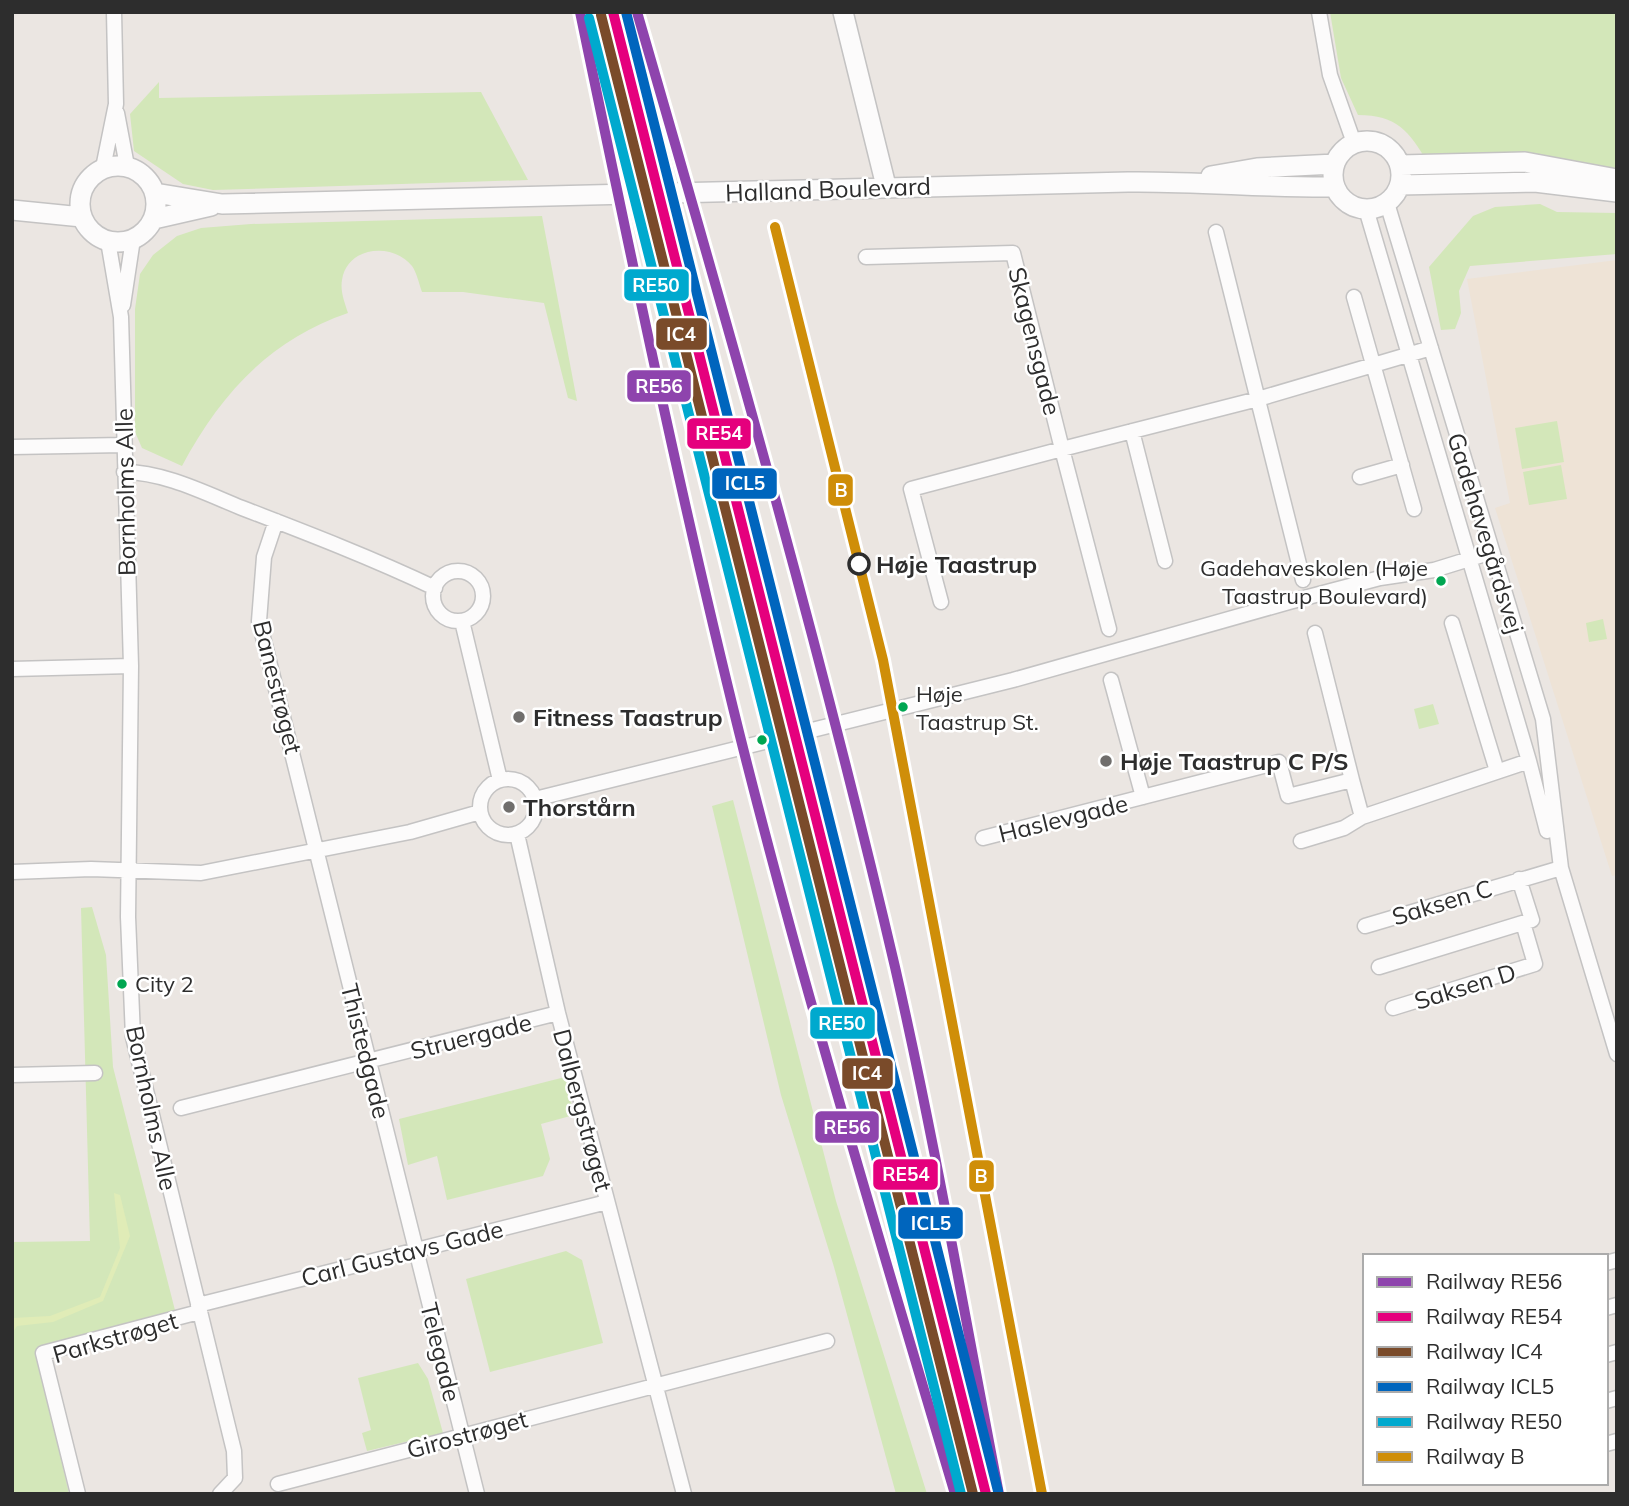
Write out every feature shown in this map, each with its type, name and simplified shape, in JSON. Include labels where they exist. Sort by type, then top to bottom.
[{"type":"street","points":[[114,12],[116,104],[127,166]]},
{"type":"street","points":[[843,12],[886,186]]},
{"type":"street","points":[[1319,12],[1330,75],[1354,143]]},
{"type":"street","points":[[103,168],[116,104]]},
{"type":"street","points":[[1368,140],[1381,144],[1396,156],[1400,165],[1400,185],[1387,203],[1366,209],[1347,202],[1335,187],[1335,163],[1342,151],[1354,143],[1368,140]]},
{"type":"street","points":[[1400,165],[1525,162],[1617,179]]},
{"type":"street","name":"Halland Boulevard","points":[[1182,181],[1257,168],[1335,163]]},
{"type":"street","points":[[127,166],[146,178],[155,193],[154,219],[148,229],[132,239],[108,241],[89,230],[81,207],[93,175],[103,168],[127,166]]},
{"type":"street","name":"Halland Boulevard","points":[[155,193],[222,204],[1182,181],[1262,188],[1335,187]]},
{"type":"street","points":[[1400,185],[1535,182],[1617,192]]},
{"type":"street","name":"Gadehavegårdsvej","points":[[1387,203],[1543,719],[1561,868]]},
{"type":"street","name":"Halland Boulevard","points":[[154,219],[222,204]]},
{"type":"street","points":[[17,210],[81,207]]},
{"type":"street","name":"Gadehavegårdsvej","points":[[1366,209],[1529,761],[1549,843],[1561,868],[1617,1054]]},
{"type":"street","points":[[1216,232],[1303,580]]},
{"type":"street","name":"Bornholms Alle","points":[[121,317],[132,239]]},
{"type":"street","name":"Bornholms Alle","points":[[108,241],[121,317],[131,666],[129,872],[133,1037],[236,1462],[232,1485],[220,1494]]},
{"type":"street","name":"Skagensgade","points":[[866,257],[1013,253],[1109,629]]},
{"type":"street","points":[[1354,296],[1414,509]]},
{"type":"street","name":"Skagensgade","points":[[941,602],[911,489],[1258,398],[1431,348]]},
{"type":"street","points":[[1132,431],[1165,561]]},
{"type":"street","points":[[12,447],[123,445]]},
{"type":"street","points":[[1360,477],[1402,465]]},
{"type":"street","points":[[124,472],[145,473],[194,489],[435,588]]},
{"type":"street","name":"Banestrøget","points":[[276,521],[264,557],[259,621],[318,852]]},
{"type":"street","points":[[535,799],[949,696],[1380,578],[1421,573],[1492,552]]},
{"type":"street","points":[[456,572],[468,574],[478,582],[483,594],[476,614],[462,621],[442,615],[434,603],[435,588],[445,576],[456,572]]},
{"type":"street","points":[[462,621],[500,780]]},
{"type":"street","points":[[1452,622],[1497,771]]},
{"type":"street","points":[[1315,633],[1362,817]]},
{"type":"street","points":[[12,670],[131,666]]},
{"type":"street","name":"Haslevgade","points":[[1111,680],[1143,797]]},
{"type":"street","points":[[1301,841],[1344,828],[1362,817],[1529,761]]},
{"type":"street","name":"Haslevgade","points":[[984,838],[1279,762],[1288,796],[1352,780]]},
{"type":"street","points":[[500,780],[517,780],[531,791],[535,799],[534,816],[524,830],[517,834],[498,833],[483,821],[480,812],[484,792],[500,780]]},
{"type":"street","points":[[12,872],[201,873],[318,852],[480,812]]},
{"type":"street","name":"Dalbergstrøget","points":[[517,834],[558,1013],[684,1494]]},
{"type":"street","name":"Thistedgade","points":[[318,852],[415,1250]]},
{"type":"street","name":"Saksen C","points":[[1365,926],[1561,868]]},
{"type":"street","name":"Saksen D","points":[[1379,967],[1532,920],[1520,879]]},
{"type":"street","name":"Saksen D","points":[[1393,1007],[1535,964],[1523,923]]},
{"type":"street","name":"Struergade","points":[[181,1108],[558,1013]]},
{"type":"street","points":[[12,1075],[95,1073]]},
{"type":"street","name":"Carl Gustavs Gade","points":[[198,1309],[415,1250],[607,1202]]},
{"type":"street","name":"Telegade","points":[[415,1250],[477,1494]]},
{"type":"street","name":"Parkstrøget","points":[[78,1494],[43,1353],[198,1309]]},
{"type":"street","points":[[656,1385],[827,1341]]},
{"type":"street","name":"Girostrøget","points":[[278,1484],[656,1385]]},
{"type":"shaded area","points":[[1617,260],[1617,875],[1612,876],[1495,508],[1510,503],[1467,279]]},
{"type":"green space","points":[[1330,12],[1617,12],[1617,172],[1428,163],[1415,142],[1400,127],[1383,118],[1358,115],[1341,78]]},
{"type":"green space","points":[[159,82],[159,98],[481,92],[528,180],[213,190],[183,184],[134,151],[130,114]]},
{"type":"green space","points":[[1540,204],[1557,212],[1617,213],[1617,254],[1470,266],[1459,291],[1461,313],[1455,329],[1441,330],[1429,267],[1473,216],[1495,207]]},
{"type":"green space","points":[[542,216],[577,401],[568,398],[544,303],[463,292],[422,292],[414,269],[404,258],[394,253],[372,251],[352,260],[346,269],[342,289],[348,313],[294,338],[250,373],[213,416],[182,466],[142,448],[135,432],[135,309],[140,274],[153,255],[177,236],[201,228],[251,224]]},
{"type":"green space","points":[[1557,421],[1564,462],[1522,469],[1515,428]]},
{"type":"green space","points":[[1561,465],[1567,499],[1529,505],[1523,472]]},
{"type":"green space","points":[[1603,619],[1607,639],[1589,642],[1586,623]]},
{"type":"green space","points":[[1433,704],[1439,724],[1419,729],[1414,709]]},
{"type":"green space","points":[[733,800],[836,1201],[927,1494],[896,1494],[834,1267],[781,1095],[712,806]]},
{"type":"green space","points":[[92,907],[106,955],[113,1067],[179,1326],[39,1361],[69,1494],[12,1494],[12,1242],[90,1241],[81,908]]},
{"type":"green space","points":[[565,1077],[574,1115],[541,1124],[550,1159],[543,1176],[447,1200],[437,1156],[408,1165],[399,1119]]},
{"type":"green space","points":[[114,1193],[120,1195],[130,1236],[103,1301],[53,1322],[17,1326],[12,1334],[13,1318],[50,1316],[100,1297],[120,1248]]},
{"type":"green space","points":[[566,1251],[582,1260],[603,1343],[490,1372],[466,1279]]},
{"type":"green space","points":[[418,1363],[428,1379],[443,1433],[367,1451],[362,1433],[371,1430],[358,1378]]},
{"type":"rail line","name":"RE56","points":[[580,12],[676,463],[739,732],[816,1019],[955,1494]]},
{"type":"rail line","name":"RE54","points":[[613,12],[986,1494]]},
{"type":"rail line","name":"ICL5","points":[[626,12],[998,1491]]},
{"type":"rail line","name":"RE56","points":[[637,12],[772,488],[866,847],[923,1098],[999,1494]]},
{"type":"rail line","name":"IC4","points":[[601,15],[973,1494]]},
{"type":"rail line","name":"RE50","points":[[589,18],[961,1494]]},
{"type":"rail line","name":"B","points":[[775,227],[883,660],[1042,1494]]},
{"type":"place","name":"Høje Taastrup","points":[[859,564]]},
{"type":"place","name":"Gadehaveskolen (Høje Taastrup Boulevard)","points":[[1441,581]]},
{"type":"place","name":"Høje Taastrup St.","points":[[903,707]]},
{"type":"place","name":"Fitness Taastrup","points":[[519,717]]},
{"type":"place","name":"Høje Taastrup C P/S","points":[[1106,761]]},
{"type":"place","name":"Thorstårn","points":[[509,807]]},
{"type":"place","name":"City 2","points":[[122,984]]}]
